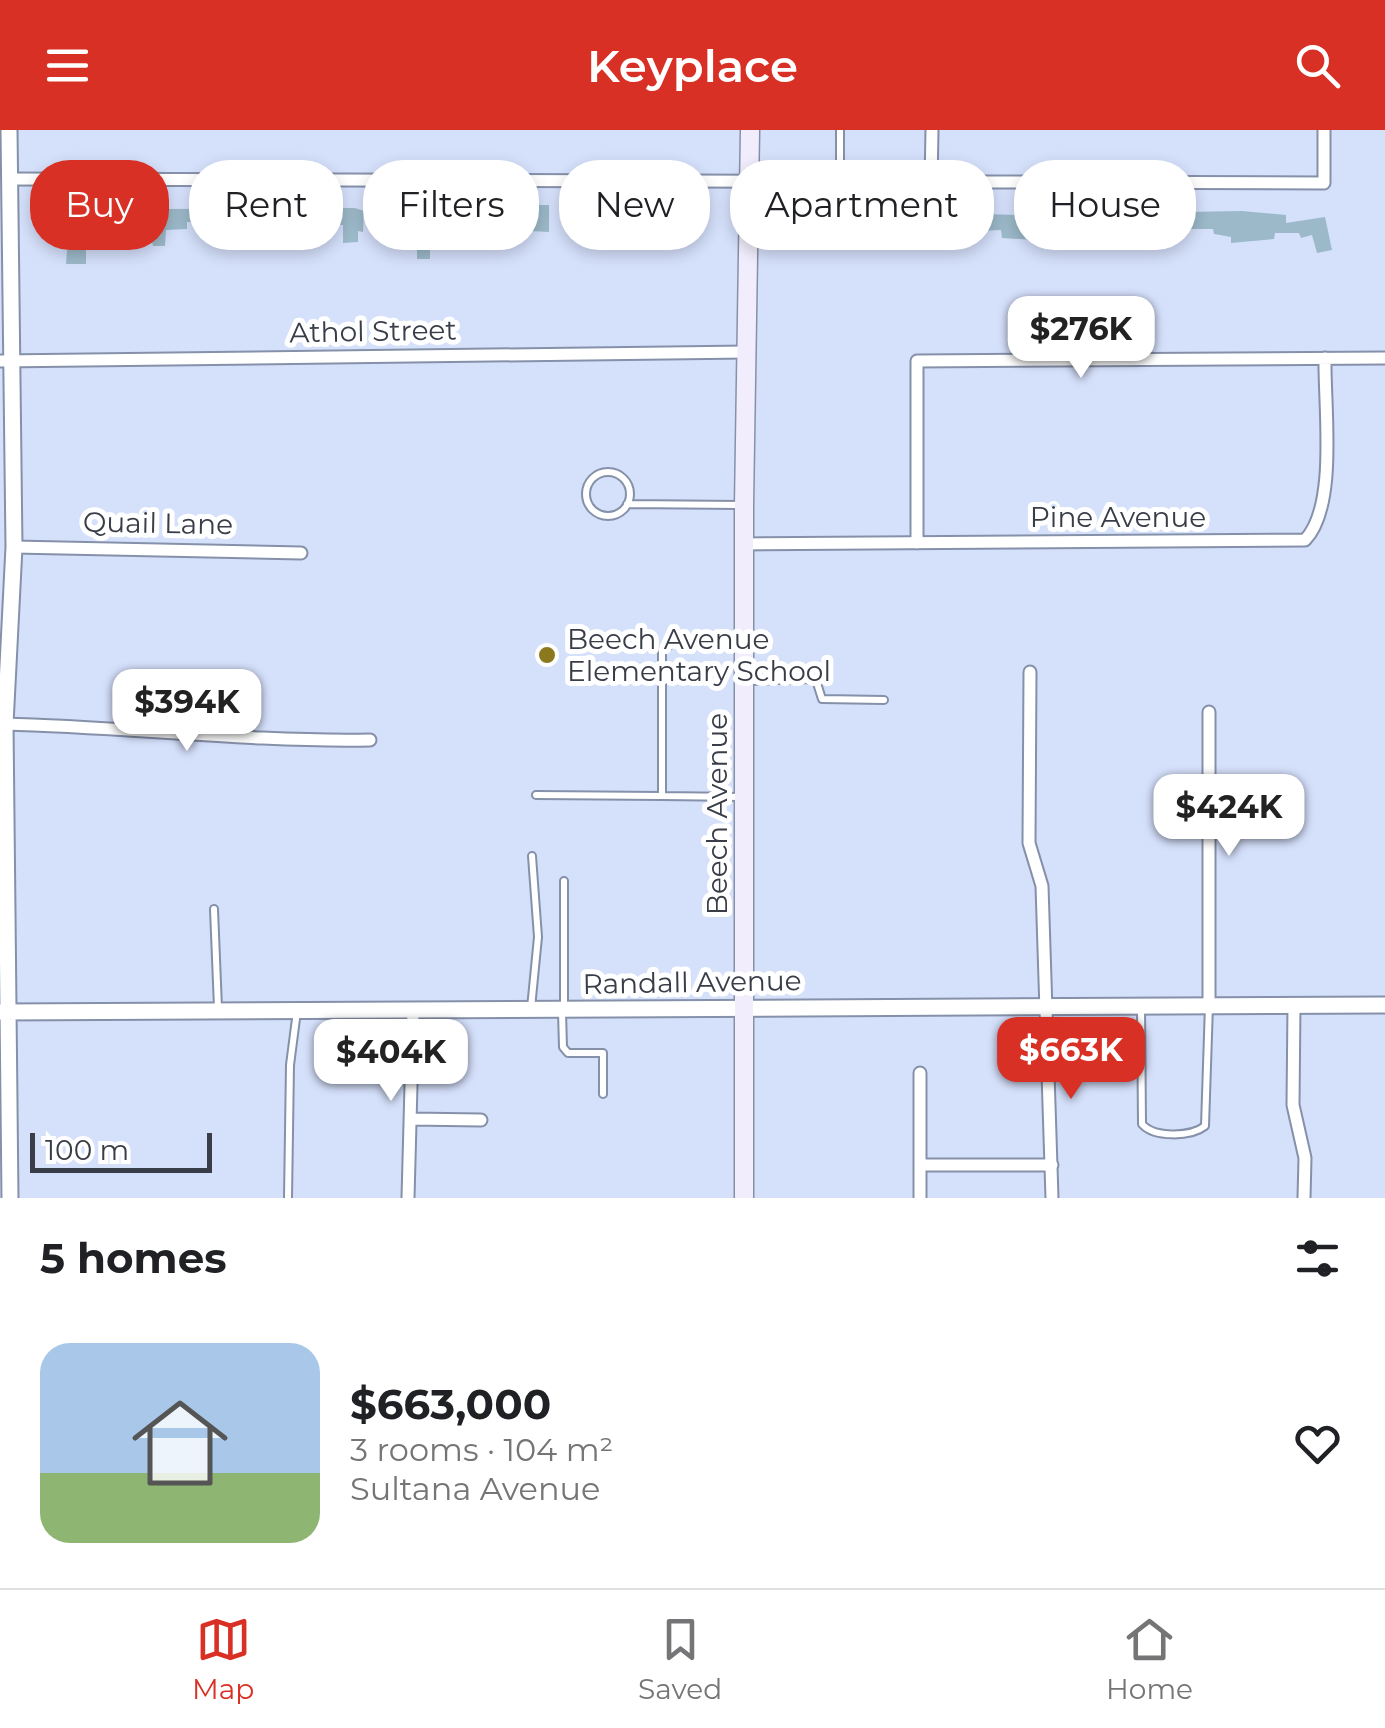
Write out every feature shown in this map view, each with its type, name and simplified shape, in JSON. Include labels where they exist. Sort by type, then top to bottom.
[{"type":"main road","name":"Beech Avenue","points":[[749,160],[750,130]]},
{"type":"main road","name":"Beech Avenue","points":[[744,1198],[744,505],[748,250]]},
{"type":"street","points":[[9,130],[5,361],[14,547],[6,724],[10,1198]]},
{"type":"street","points":[[932,130],[932,160]]},
{"type":"street","points":[[994,184],[1324,183],[1324,130]]},
{"type":"street","points":[[9,178],[730,178]]},
{"type":"street","name":"Athol Street","points":[[5,361],[747,352]]},
{"type":"street","name":"Pine Avenue","points":[[744,544],[1305,540],[1318,527],[1324,503],[1324,358]]},
{"type":"street","points":[[917,543],[917,361],[1385,358]]},
{"type":"street","name":"Quail Lane","points":[[14,547],[302,553]]},
{"type":"street","points":[[1030,672],[1029,844],[1042,886],[1052,1198]]},
{"type":"street","points":[[1208,1005],[1209,712]]},
{"type":"street","points":[[6,724],[122,727],[282,742],[370,740]]},
{"type":"street","points":[[1294,1005],[1293,1106],[1305,1158],[1304,1198]]},
{"type":"street","name":"Randall Avenue","points":[[6,1012],[1385,1005]]},
{"type":"street","points":[[408,1198],[413,1010]]},
{"type":"street","points":[[920,1072],[920,1198]]},
{"type":"street","points":[[412,1119],[480,1120]]},
{"type":"street","points":[[920,1165],[1052,1165]]},
{"type":"lane","points":[[840,130],[840,160]]},
{"type":"lane","points":[[627,504],[629,490],[622,477],[608,472],[590,482],[587,502],[595,512],[616,514],[627,504],[744,505]]},
{"type":"lane","points":[[662,796],[662,650],[676,640],[744,641]]},
{"type":"lane","points":[[744,681],[811,679],[816,680],[822,699],[884,700]]},
{"type":"lane","points":[[536,795],[745,796]]},
{"type":"lane","points":[[530,1009],[538,937],[532,856]]},
{"type":"lane","points":[[564,881],[563,1046],[568,1054],[603,1053],[603,1094]]},
{"type":"lane","points":[[214,909],[218,1011]]},
{"type":"lane","points":[[1140,1005],[1142,1124],[1154,1133],[1195,1132],[1204,1126],[1208,1005]]},
{"type":"lane","points":[[288,1198],[290,1065],[296,1011]]},
{"type":"building","points":[[539,205],[549,205],[549,232],[539,232]]},
{"type":"building","points":[[343,208],[363,211],[363,232],[358,231],[358,242],[343,243]]},
{"type":"building","points":[[169,209],[189,209],[187,229],[169,230]]},
{"type":"building","points":[[1196,212],[1286,215],[1286,223],[1325,217],[1332,250],[1317,253],[1312,235],[1301,238],[1299,233],[1275,233],[1274,239],[1231,243],[1231,237],[1214,234],[1213,229],[1196,229]]},
{"type":"building","points":[[994,214],[1014,215],[1014,239],[1002,238],[1001,230],[994,230]]},
{"type":"building","points":[[67,250],[86,250],[86,264],[66,264]]},
{"type":"building","points":[[417,250],[430,250],[430,259],[417,259]]},
{"type":"place","name":"Beech Avenue Elementary School","points":[[547,655]]}]
